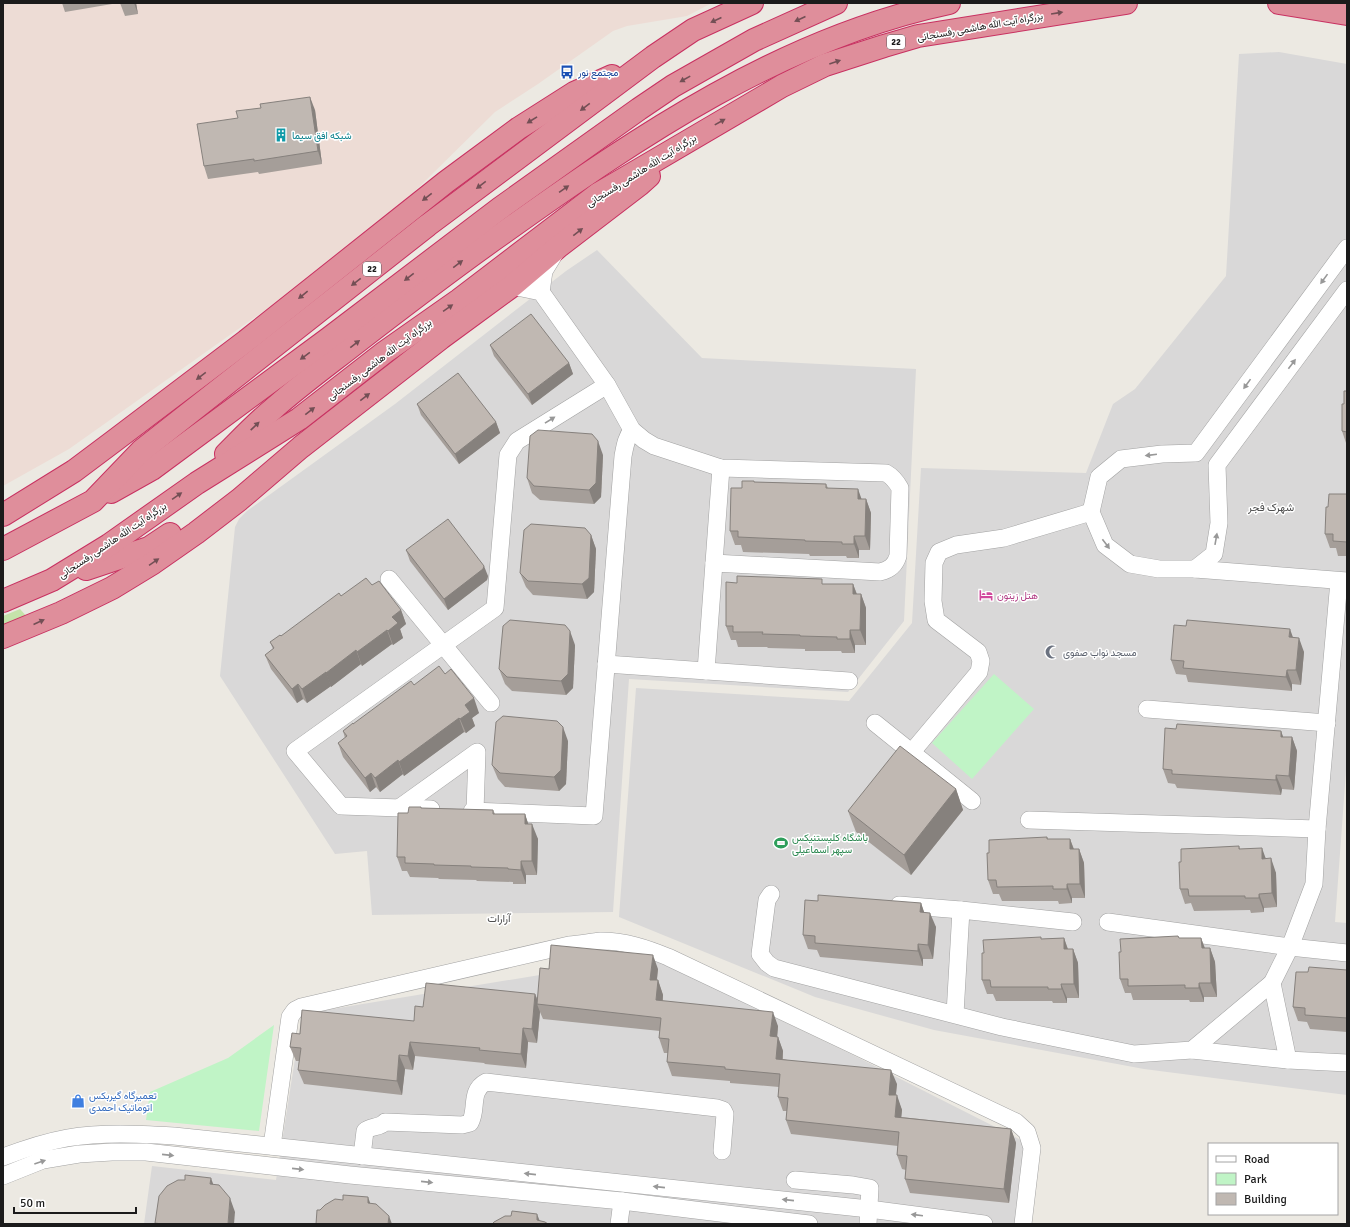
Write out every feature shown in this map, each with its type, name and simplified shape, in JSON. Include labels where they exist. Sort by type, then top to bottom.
[{"type":"highway","name":"22","points":[[93,502],[141,450],[428,225],[653,57],[693,30],[752,3]]},
{"type":"highway","name":"22","points":[[3,549],[152,469],[328,339],[499,209],[590,143],[667,90],[754,40],[836,3]]},
{"type":"highway","name":"بزرگراه آیت الله هاشمی رفسنجانی","points":[[197,483],[272,409],[461,262],[593,168],[688,110],[756,72],[817,45],[874,23],[925,8],[949,3]]},
{"type":"highway","name":"بزرگراه آیت الله هاشمی رفسنجانی","points":[[3,601],[52,580],[109,545],[197,483],[299,419],[385,352],[459,300],[598,194],[782,86],[826,66],[884,46],[925,35],[1126,3]]},
{"type":"highway","points":[[1279,3],[1347,14]]},
{"type":"highway","points":[[3,515],[74,471],[114,441],[246,341],[446,182],[519,128],[574,93],[653,57]]},
{"type":"highway","points":[[3,637],[61,613],[112,588],[153,563],[220,514],[301,447],[441,338],[512,286],[639,185],[686,141]]},
{"type":"highway","points":[[52,580],[149,548],[301,447]]},
{"type":"street","points":[[541,292],[544,272],[558,248]]},
{"type":"street","points":[[1192,1050],[1272,982],[1290,947],[1314,884],[1317,829],[1327,723],[1343,581],[1195,569],[1159,569],[1130,564],[1104,545],[1091,512],[1099,477],[1121,459],[1162,454],[1196,453],[1347,248]]},
{"type":"street","points":[[512,286],[541,292],[607,385],[632,430],[654,446],[721,468],[886,473],[897,481],[900,488],[898,556],[892,567],[886,570],[880,572],[714,563]]},
{"type":"street","points":[[1195,569],[1214,554],[1219,522],[1217,465],[1347,290]]},
{"type":"street","points":[[607,385],[517,441],[508,455],[494,608],[296,751],[341,806],[594,816],[623,456],[628,436],[632,430]]},
{"type":"street","points":[[706,671],[721,468]]},
{"type":"street","points":[[911,753],[979,672],[981,661],[978,652],[936,620],[933,601],[934,563],[939,552],[956,545],[1004,538],[1091,512]]},
{"type":"street","points":[[389,579],[491,703]]},
{"type":"street","points":[[606,664],[849,680]]},
{"type":"street","points":[[1147,709],[1327,723]]},
{"type":"street","points":[[875,723],[972,801]]},
{"type":"street","points":[[399,808],[477,752],[460,811]]},
{"type":"street","points":[[1029,820],[1317,829]]},
{"type":"street","points":[[770,894],[767,900],[760,954],[767,963],[774,968],[1002,1027],[1134,1054],[1192,1050],[1288,1060],[1347,1063]]},
{"type":"street","points":[[885,904],[961,910],[1073,922]]},
{"type":"street","points":[[955,1014],[961,910]]},
{"type":"street","points":[[1108,922],[1347,954]]},
{"type":"street","points":[[272,1146],[290,1017],[295,1010],[301,1007],[570,945],[600,941],[621,942],[647,949],[680,962],[1016,1122],[1027,1132],[1032,1148],[1023,1224]]},
{"type":"street","points":[[1272,982],[1288,1060]]},
{"type":"street","points":[[350,1174],[365,1131],[368,1128],[383,1124],[385,1122],[462,1125],[470,1123],[473,1117],[476,1092],[479,1086],[486,1082],[709,1107],[723,1110],[725,1114],[722,1151]]},
{"type":"street","points":[[3,1157],[40,1144],[68,1138],[114,1134],[174,1136],[272,1146],[869,1216],[984,1224]]},
{"type":"street","points":[[3,1176],[43,1160],[79,1154],[146,1152],[622,1201],[809,1224]]},
{"type":"street","points":[[795,1180],[870,1188],[869,1216]]},
{"type":"street","points":[[619,1224],[622,1201]]},
{"type":"shaded area","points":[[3,3],[712,3],[687,16],[627,26],[613,31],[538,84],[495,112],[413,193],[299,286],[69,449],[3,486]]},
{"type":"shaded area","points":[[1279,52],[1347,64],[1347,757],[1335,922],[1347,923],[1347,1095],[1144,1069],[934,1030],[815,997],[619,917],[636,688],[849,701],[912,623],[921,468],[1086,473],[1113,404],[1135,389],[1226,276],[1239,54]]},
{"type":"shaded area","points":[[597,250],[702,358],[916,369],[904,621],[848,692],[629,679],[613,912],[372,915],[367,851],[335,854],[220,676],[235,527],[239,519],[247,511],[395,404],[566,271]]},
{"type":"shaded area","points":[[649,957],[849,1053],[1025,1142],[1019,1224],[144,1224],[152,1166],[276,1180],[302,1014]]},
{"type":"green space","points":[[20,609],[28,618],[3,627],[3,616]]},
{"type":"green space","points":[[994,674],[1034,709],[972,779],[932,743]]},
{"type":"green space","points":[[274,1025],[259,1131],[146,1120],[150,1092],[228,1058]]},
{"type":"building","points":[[310,97],[318,151],[254,161],[254,159],[204,166],[197,124],[238,118],[236,111],[261,108],[260,104]]},
{"type":"building","points":[[531,314],[569,363],[528,394],[490,345]]},
{"type":"building","points":[[458,373],[496,422],[455,454],[417,404]]},
{"type":"building","points":[[1344,391],[1347,391],[1347,432],[1342,431],[1342,404],[1344,404]]},
{"type":"building","points":[[538,430],[592,434],[598,441],[596,483],[589,490],[534,486],[527,478],[530,436]]},
{"type":"building","points":[[742,481],[826,484],[826,488],[858,489],[858,499],[866,499],[865,536],[854,536],[854,544],[842,544],[842,542],[738,537],[738,531],[730,531],[731,488],[742,488]]},
{"type":"building","points":[[1329,494],[1347,494],[1347,542],[1333,541],[1333,534],[1325,534],[1326,507],[1328,507]]},
{"type":"building","points":[[448,519],[484,566],[483,569],[444,599],[406,550]]},
{"type":"building","points":[[531,524],[585,528],[591,535],[589,578],[582,584],[528,581],[520,573],[524,530]]},
{"type":"building","points":[[737,576],[822,579],[822,584],[853,584],[853,594],[861,594],[860,630],[850,630],[850,639],[837,639],[837,637],[762,634],[763,632],[733,632],[733,626],[726,626],[726,582],[737,583]]},
{"type":"building","points":[[366,578],[372,585],[379,581],[401,610],[392,617],[398,623],[357,652],[356,650],[302,689],[298,684],[292,689],[265,655],[274,648],[270,642],[280,635],[281,636],[339,593],[341,596]]},
{"type":"building","points":[[510,620],[565,625],[570,631],[568,674],[561,681],[507,677],[499,669],[503,626]]},
{"type":"building","points":[[1187,620],[1290,629],[1289,637],[1299,638],[1296,670],[1287,670],[1286,677],[1183,668],[1184,661],[1171,660],[1174,625],[1186,626]]},
{"type":"building","points":[[439,666],[445,674],[451,669],[474,698],[465,705],[470,712],[460,719],[459,718],[399,762],[398,760],[375,778],[371,773],[365,778],[338,743],[347,736],[343,731],[411,681],[414,685]]},
{"type":"building","points":[[503,716],[557,721],[563,727],[561,770],[554,777],[500,773],[492,765],[496,722]]},
{"type":"building","points":[[1177,724],[1281,731],[1281,737],[1292,737],[1289,776],[1276,775],[1276,780],[1172,774],[1172,770],[1163,769],[1165,728],[1176,729]]},
{"type":"building","points":[[900,746],[956,789],[904,855],[848,811]]},
{"type":"building","points":[[409,807],[493,810],[493,814],[525,814],[525,824],[532,824],[532,861],[521,861],[521,870],[508,868],[405,863],[405,857],[397,857],[398,813],[408,813]]},
{"type":"building","points":[[1047,837],[1047,839],[1070,839],[1070,849],[1079,849],[1080,884],[1067,884],[1067,889],[1053,889],[1053,886],[997,887],[996,880],[988,880],[987,853],[989,853],[989,840]]},
{"type":"building","points":[[1239,846],[1239,849],[1262,848],[1262,859],[1271,858],[1272,893],[1259,894],[1259,898],[1245,898],[1245,896],[1189,896],[1188,889],[1180,889],[1179,862],[1181,862],[1181,849]]},
{"type":"building","points":[[818,895],[921,903],[920,912],[930,913],[928,945],[918,944],[918,951],[815,943],[815,936],[803,935],[805,900],[818,901]]},
{"type":"building","points":[[1178,936],[1179,938],[1201,938],[1202,948],[1210,948],[1211,983],[1199,983],[1199,988],[1185,988],[1185,985],[1128,986],[1128,979],[1120,979],[1120,939]]},
{"type":"building","points":[[1041,937],[1041,939],[1064,938],[1064,949],[1073,949],[1074,984],[1061,984],[1062,989],[1048,989],[1048,987],[991,987],[990,980],[982,980],[982,953],[984,953],[983,940]]},
{"type":"building","points":[[551,945],[653,955],[650,980],[658,980],[656,1000],[773,1012],[770,1036],[778,1037],[776,1059],[891,1070],[889,1095],[897,1095],[895,1117],[1011,1129],[1004,1189],[905,1179],[907,1156],[897,1155],[899,1132],[786,1120],[788,1098],[778,1097],[780,1074],[667,1062],[669,1039],[659,1038],[661,1018],[537,1004],[540,968],[549,969]]},
{"type":"building","points":[[1309,967],[1347,970],[1347,1018],[1305,1015],[1305,1008],[1293,1007],[1296,972],[1308,972]]},
{"type":"building","points":[[426,983],[535,994],[532,1029],[523,1028],[521,1054],[479,1050],[480,1048],[410,1042],[408,1056],[399,1055],[397,1081],[298,1070],[301,1048],[290,1047],[292,1033],[300,1034],[302,1010],[414,1021],[415,1006],[423,1007]]},
{"type":"building","points":[[185,1175],[211,1178],[210,1184],[219,1185],[230,1198],[228,1224],[155,1223],[159,1196],[167,1186],[178,1180],[185,1180]]},
{"type":"building","points":[[343,1195],[368,1197],[368,1203],[376,1204],[389,1216],[388,1224],[316,1224],[317,1210],[320,1210],[335,1199],[343,1200]]},
{"type":"building","points":[[512,1211],[537,1214],[537,1220],[548,1224],[492,1224],[505,1216],[511,1216]]},
{"type":"place","name":"مجتمع نور","points":[[567,72]]},
{"type":"place","name":"شبکه افق سیما","points":[[281,135]]},
{"type":"place","name":"هتل زیتون","points":[[986,595]]},
{"type":"place","name":"مسجد نواب صفوی","points":[[1052,652]]},
{"type":"place","name":"باشگاه کلیستنیکس سپهر اسماعیلی","points":[[781,843]]},
{"type":"place","name":"تعمیرگاه گیربکس اتوماتیک احمدی","points":[[78,1101]]},
{"type":"district","name":"شهرک فجر","points":[[1271,507]]},
{"type":"district","name":"آرارات","points":[[499,918]]}]
